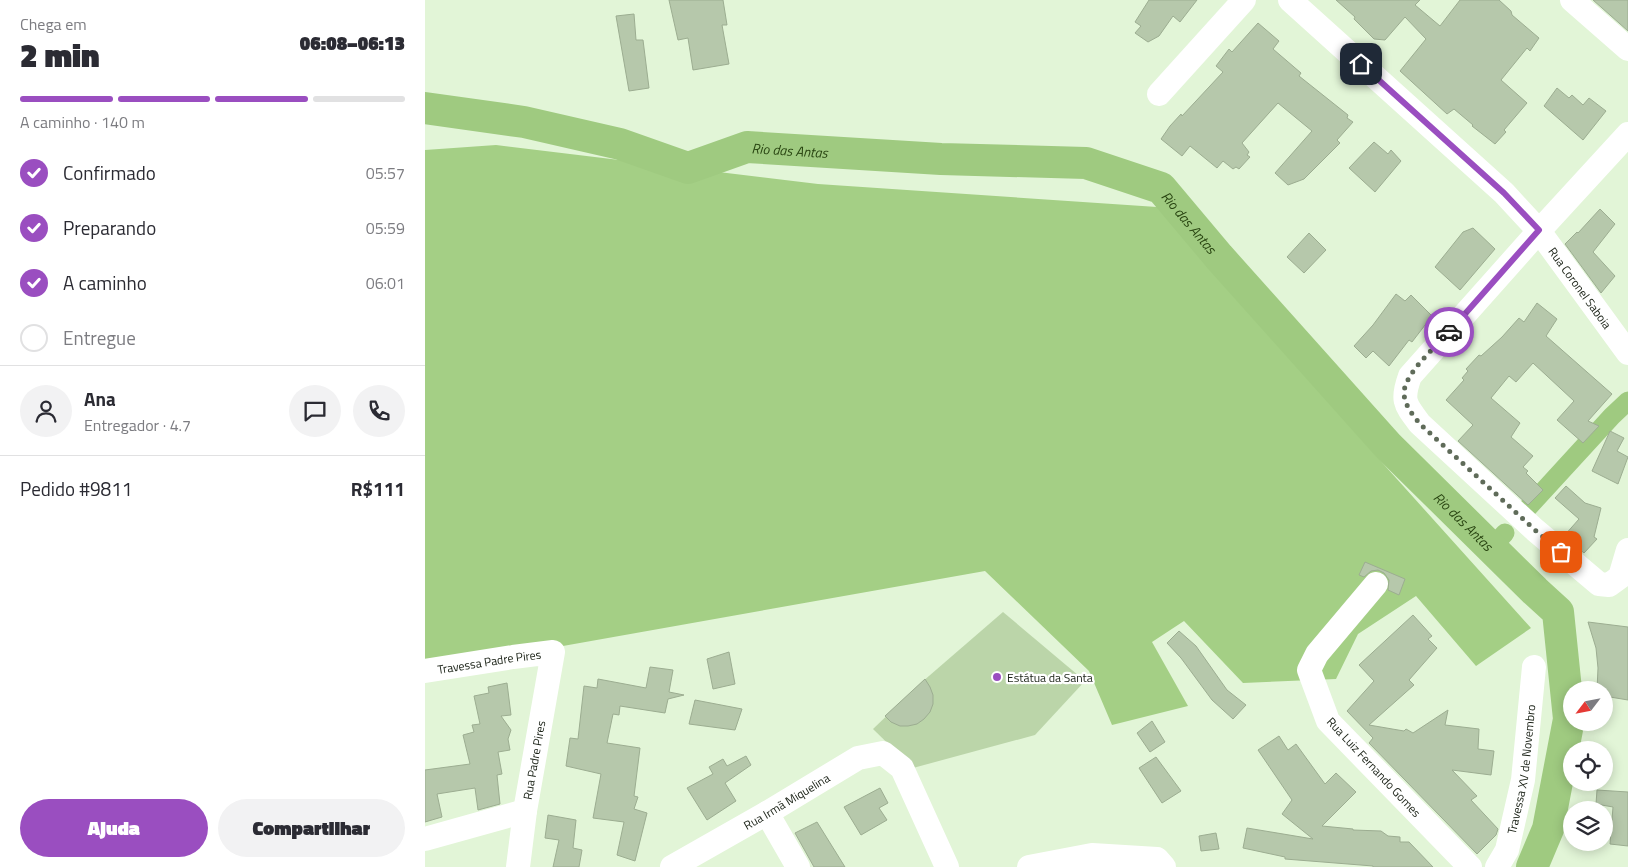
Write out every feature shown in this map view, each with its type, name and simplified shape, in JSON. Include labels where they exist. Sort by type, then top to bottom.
[{"type":"street","points":[[1159,94],[1244,0]]},
{"type":"street","name":"Rua Coronel Saboia","points":[[1289,0],[1504,193],[1539,230],[1628,354]]},
{"type":"street","points":[[1572,0],[1628,49]]},
{"type":"street","points":[[1628,134],[1539,230],[1410,376],[1404,392],[1407,407],[1420,424],[1535,530],[1599,584],[1609,585],[1620,577],[1628,550]]},
{"type":"street","name":"Rua Luiz Fernando Gomes","points":[[1376,584],[1317,654],[1309,670],[1328,721],[1470,867]]},
{"type":"street","name":"Travessa Padre Pires","points":[[425,672],[553,652]]},
{"type":"street","name":"Rua Padre Pires","points":[[518,867],[525,811],[553,652]]},
{"type":"street","name":"Travessa XV de Novembro","points":[[1497,867],[1507,850],[1523,780],[1534,667]]},
{"type":"street","name":"Rua Irmã Miquelina","points":[[672,867],[858,758],[883,753],[901,768],[947,867]]},
{"type":"street","points":[[425,839],[525,811]]},
{"type":"street","points":[[767,813],[798,867]]},
{"type":"street","points":[[1029,867],[1092,854],[1157,859],[1164,867]]},
{"type":"green space","points":[[496,145],[818,184],[1157,207],[1531,628],[1476,666],[1416,596],[1358,634],[1336,679],[1243,683],[1184,621],[1152,642],[1188,706],[1112,725],[1089,671],[985,571],[546,649],[425,663],[425,150]]},
{"type":"green space","points":[[1003,612],[1085,681],[1035,735],[913,768],[873,729],[922,682]]},
{"type":"building","points":[[669,0],[723,0],[727,25],[722,25],[729,64],[693,70],[688,38],[678,40]]},
{"type":"building","points":[[1149,0],[1197,0],[1180,22],[1173,16],[1159,36],[1148,42],[1135,33],[1141,26],[1135,22]]},
{"type":"building","points":[[1336,0],[1420,0],[1415,5],[1440,26],[1460,0],[1499,0],[1511,11],[1512,15],[1539,38],[1530,51],[1527,48],[1501,80],[1527,103],[1504,130],[1506,132],[1495,144],[1454,109],[1447,114],[1400,71],[1426,39],[1405,17],[1385,40],[1374,39],[1354,19],[1355,17]]},
{"type":"building","points":[[1593,0],[1628,0],[1628,31]]},
{"type":"building","points":[[634,14],[636,40],[643,40],[649,88],[629,91],[616,16]]},
{"type":"building","points":[[1258,23],[1279,41],[1273,49],[1301,73],[1299,76],[1348,115],[1347,118],[1353,122],[1337,140],[1340,143],[1304,179],[1288,185],[1275,173],[1312,131],[1278,103],[1242,143],[1249,152],[1247,155],[1250,157],[1239,169],[1236,167],[1233,169],[1223,161],[1217,168],[1190,146],[1182,156],[1161,139],[1181,114],[1182,116],[1223,72],[1216,66],[1229,49],[1232,52]]},
{"type":"building","points":[[1557,88],[1569,98],[1572,95],[1583,105],[1589,98],[1606,111],[1583,140],[1544,106]]},
{"type":"building","points":[[1374,142],[1388,154],[1391,150],[1401,161],[1375,192],[1349,168]]},
{"type":"building","points":[[1600,209],[1615,224],[1593,252],[1615,276],[1601,293],[1565,244]]},
{"type":"building","points":[[1473,228],[1495,249],[1460,290],[1435,267],[1463,232]]},
{"type":"building","points":[[1309,233],[1326,250],[1304,273],[1287,257]]},
{"type":"building","points":[[1396,294],[1405,301],[1411,295],[1432,316],[1412,342],[1409,340],[1389,366],[1373,351],[1366,358],[1354,346],[1373,325]]},
{"type":"building","points":[[1537,303],[1557,319],[1546,336],[1612,394],[1588,421],[1599,426],[1583,443],[1557,420],[1574,401],[1533,363],[1516,382],[1509,376],[1491,398],[1520,423],[1511,437],[1533,456],[1523,467],[1528,471],[1526,473],[1543,490],[1528,505],[1458,441],[1473,425],[1446,400],[1464,380],[1462,378],[1468,371],[1466,369],[1479,355],[1481,356],[1502,337],[1519,318],[1524,322]]},
{"type":"building","points":[[1610,431],[1624,438],[1617,451],[1628,457],[1618,484],[1592,471]]},
{"type":"building","points":[[1566,486],[1585,503],[1601,508],[1594,537],[1597,539],[1584,553],[1564,536],[1579,519],[1555,498]]},
{"type":"building","points":[[1365,562],[1405,579],[1399,595],[1388,590],[1389,580],[1384,573],[1378,570],[1371,571],[1364,577],[1359,575]]},
{"type":"building","points":[[1413,615],[1432,636],[1428,639],[1437,648],[1409,680],[1414,685],[1369,725],[1404,731],[1406,729],[1413,733],[1448,710],[1445,725],[1479,729],[1478,749],[1494,751],[1491,775],[1452,770],[1477,796],[1471,800],[1498,829],[1496,835],[1477,854],[1369,743],[1373,738],[1347,711],[1374,681],[1359,665]]},
{"type":"building","points":[[1588,622],[1628,627],[1628,700],[1613,698],[1613,681],[1597,681],[1596,648]]},
{"type":"building","points":[[1179,631],[1196,646],[1227,690],[1246,705],[1233,719],[1212,700],[1181,658],[1167,643]]},
{"type":"building","points":[[729,652],[735,684],[713,689],[707,659]]},
{"type":"building","points":[[650,667],[673,670],[669,692],[684,695],[668,699],[665,713],[620,706],[619,715],[613,714],[607,743],[640,748],[634,796],[638,797],[634,809],[647,813],[635,861],[617,855],[624,822],[593,818],[601,774],[566,766],[570,738],[578,739],[584,686],[597,688],[598,679],[646,688]]},
{"type":"building","points":[[925,679],[933,695],[933,704],[930,712],[917,724],[900,726],[891,722],[885,716]]},
{"type":"building","points":[[507,683],[511,715],[501,716],[511,730],[508,739],[510,750],[498,752],[502,774],[497,775],[500,804],[478,810],[475,788],[437,794],[442,817],[425,822],[425,770],[470,764],[463,735],[474,732],[472,725],[480,724],[474,696],[489,693],[488,687]]},
{"type":"building","points":[[695,700],[742,709],[735,730],[689,724]]},
{"type":"building","points":[[1152,721],[1165,742],[1150,752],[1137,733]]},
{"type":"building","points":[[1279,736],[1288,750],[1296,744],[1325,784],[1336,773],[1356,792],[1322,826],[1381,831],[1388,836],[1400,837],[1400,842],[1409,842],[1433,867],[1373,867],[1285,859],[1285,857],[1243,848],[1247,828],[1313,839],[1282,814],[1292,800],[1258,750]]},
{"type":"building","points":[[746,756],[751,765],[725,783],[736,801],[707,820],[687,788],[713,774],[709,767],[723,759],[727,766]]},
{"type":"building","points":[[1156,757],[1181,791],[1162,803],[1139,768]]},
{"type":"building","points":[[880,788],[888,803],[879,808],[887,820],[861,835],[844,807]]},
{"type":"building","points":[[1597,791],[1628,792],[1628,846],[1613,844],[1613,801],[1596,801]]},
{"type":"building","points":[[548,815],[576,820],[573,848],[582,850],[579,867],[553,867],[559,840],[545,838]]},
{"type":"building","points":[[817,822],[845,867],[814,867],[795,833]]},
{"type":"building","points":[[1216,833],[1219,849],[1201,851],[1199,836]]},
{"type":"waterway","name":"Rio das Antas","points":[[425,108],[524,122],[620,144],[688,168],[747,147],[941,159],[1086,163],[1161,188],[1219,257],[1388,446],[1558,612],[1569,719],[1548,829],[1532,867]]},
{"type":"waterway","points":[[1524,512],[1628,401]]},
{"type":"waterway","points":[[1491,548],[1505,533]]},
{"type":"way so far","points":[[1449,332],[1410,376],[1404,392],[1407,407],[1420,424],[1561,552]]},
{"type":"place","name":"Estátua da Santa","points":[[997,677]]},
{"type":"route","points":[[1361,64],[1504,193],[1539,230],[1449,332]]}]
